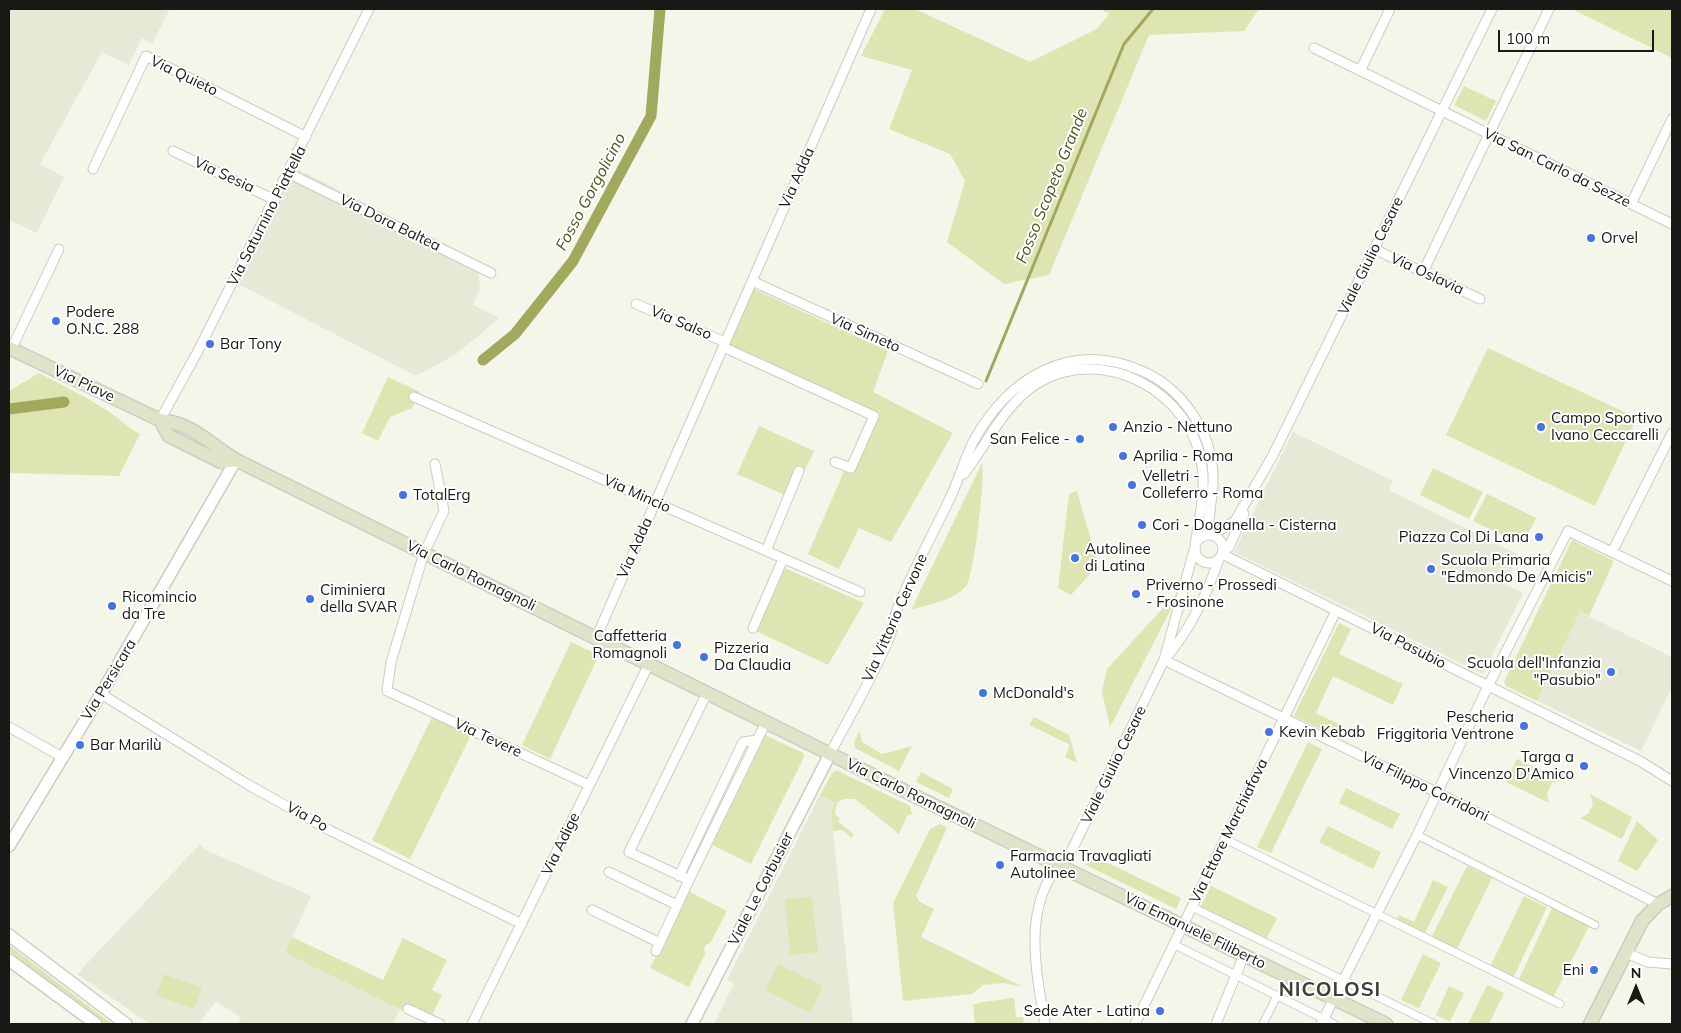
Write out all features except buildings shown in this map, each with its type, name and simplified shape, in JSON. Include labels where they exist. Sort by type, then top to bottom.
[{"type":"main road","name":"Via Piave","points":[[10,349],[160,420],[169,436],[221,462],[236,460]]},
{"type":"main road","name":"Via Carlo Romagnoli","points":[[236,460],[1057,865]]},
{"type":"main road","name":"Via Emanuele Filiberto","points":[[1057,865],[1386,1024]]},
{"type":"main road","points":[[1590,1024],[1642,921],[1658,904],[1672,896]]},
{"type":"street","name":"Via Saturnino Piattella","points":[[160,420],[198,351],[275,200],[369,9]]},
{"type":"street","name":"Via Adda","points":[[596,638],[871,9]]},
{"type":"street","points":[[1360,71],[1390,9]]},
{"type":"street","name":"Viale Giulio Cesare","points":[[1210,535],[1234,521],[1273,455],[1492,9]]},
{"type":"street","points":[[1423,272],[1549,9]]},
{"type":"street","name":"Via San Carlo da Sezze","points":[[1314,48],[1672,224]]},
{"type":"street","name":"Via Quieto","points":[[93,169],[146,56],[306,138]]},
{"type":"street","points":[[1631,204],[1672,120]]},
{"type":"street","name":"Via Sesia","points":[[173,151],[275,200]]},
{"type":"street","name":"Via Dora Baltea","points":[[288,172],[491,273]]},
{"type":"street","points":[[10,349],[59,249]]},
{"type":"street","name":"Via Oslavia","points":[[1374,249],[1480,299]]},
{"type":"street","name":"Via Simeto","points":[[752,282],[978,384]]},
{"type":"street","name":"Via Salso","points":[[636,304],[724,345]]},
{"type":"street","points":[[724,345],[874,416],[851,468],[835,462]]},
{"type":"street","name":"Via Vittorio Cervone","points":[[830,754],[890,636],[897,608],[958,482],[972,444],[1005,398],[1024,381],[1056,365],[1084,359],[1115,362],[1138,369],[1159,380],[1177,395],[1196,420],[1207,443],[1213,476],[1210,535]]},
{"type":"street","name":"Via Vittorio Cervone","points":[[958,482],[985,447],[1003,416],[1026,392],[1038,383],[1066,372],[1079,370],[1108,371],[1123,374],[1144,383],[1168,399],[1187,424],[1194,439],[1202,467],[1203,483],[1194,548]]},
{"type":"street","name":"Via Mincio","points":[[414,397],[860,592]]},
{"type":"street","points":[[1612,552],[1672,432]]},
{"type":"street","name":"Via Persicara","points":[[9,846],[101,694],[236,460]]},
{"type":"street","points":[[424,553],[444,511],[440,480],[435,464]]},
{"type":"street","points":[[766,551],[799,471]]},
{"type":"street","name":"Viale Giulio Cesare","points":[[1164,660],[1172,651],[1201,603],[1222,555],[1234,537],[1244,514],[1246,502]]},
{"type":"street","points":[[1323,1022],[1438,793],[1488,686],[1568,531],[1672,582]]},
{"type":"street","points":[[1210,535],[1221,542],[1222,555],[1206,563],[1198,559],[1194,548],[1200,538],[1210,535]]},
{"type":"street","name":"Viale Giulio Cesare","points":[[1045,1024],[1036,968],[1034,936],[1041,899],[1057,865],[1072,852],[1164,660],[1194,548]]},
{"type":"street","name":"Via Tevere","points":[[424,553],[391,662],[387,691],[589,785]]},
{"type":"street","name":"Via Pasubio","points":[[1222,555],[1640,761],[1672,781]]},
{"type":"street","points":[[752,628],[783,559]]},
{"type":"street","name":"Via Ettore Marchiafava","points":[[1135,1024],[1336,611]]},
{"type":"street","name":"Via Filippo Corridoni","points":[[1164,660],[1438,793],[1658,904]]},
{"type":"street","name":"Via Adige","points":[[472,1024],[649,664]]},
{"type":"street","points":[[689,880],[629,852],[706,693]]},
{"type":"street","name":"Via Po","points":[[101,694],[247,784],[331,831],[522,924]]},
{"type":"street","points":[[592,910],[658,947],[766,722]]},
{"type":"street","points":[[9,727],[62,757]]},
{"type":"street","points":[[680,876],[743,742],[757,740]]},
{"type":"street","name":"Viale Le Corbusier","points":[[692,1024],[830,754]]},
{"type":"street","points":[[1417,835],[1595,925]]},
{"type":"street","points":[[1225,839],[1301,879],[1378,913],[1560,1004]]},
{"type":"street","points":[[609,872],[677,905]]},
{"type":"street","name":"Via Emanuele Filiberto","points":[[1192,907],[1434,1024]]},
{"type":"street","points":[[9,935],[126,1024]]},
{"type":"street","name":"Via Emanuele Filiberto","points":[[1173,944],[1277,996],[1323,1022],[1334,1024]]},
{"type":"street","points":[[1626,953],[1648,962],[1672,964]]},
{"type":"street","points":[[1216,1024],[1244,955]]},
{"type":"street","points":[[9,960],[96,1024]]},
{"type":"street","points":[[1263,1024],[1277,996]]},
{"type":"street","points":[[408,1009],[440,1024]]},
{"type":"shaded area","points":[[9,9],[170,9],[152,44],[142,38],[129,65],[102,52],[40,164],[64,177],[37,233],[9,220]]},
{"type":"shaded area","points":[[297,169],[477,260],[480,289],[473,305],[500,318],[455,355],[416,376],[238,284]]},
{"type":"shaded area","points":[[1293,432],[1393,481],[1389,490],[1519,555],[1505,584],[1523,593],[1483,674],[1234,552]]},
{"type":"shaded area","name":"Scuola dell'Infanzia \"Pasubio\"","points":[[1580,612],[1672,657],[1672,687],[1641,751],[1537,701]]},
{"type":"shaded area","points":[[820,795],[835,803],[831,812],[853,1024],[714,1024],[734,983],[727,980]]},
{"type":"shaded area","points":[[200,844],[206,850],[311,896],[285,953],[400,1009],[393,1024],[238,1024],[241,1018],[216,1001],[198,1024],[150,1024],[77,974]]},
{"type":"green space","points":[[885,9],[915,9],[1030,62],[1097,29],[1109,14],[1100,9],[1259,9],[1244,31],[1149,35],[1049,275],[1004,284],[947,242],[965,181],[950,154],[889,129],[912,70],[861,56]]},
{"type":"green space","points":[[1572,9],[1672,9],[1672,58]]},
{"type":"green space","points":[[1464,86],[1496,101],[1486,121],[1454,105]]},
{"type":"green space","points":[[752,288],[888,351],[873,392],[953,433],[891,542],[859,528],[839,569],[808,554],[845,469],[854,472],[879,413],[727,346]]},
{"type":"green space","name":"Campo Sportivo Ivano Ceccarelli","points":[[1488,348],[1637,418],[1595,506],[1446,435]]},
{"type":"green space","points":[[39,373],[100,406],[140,434],[119,476],[9,473],[9,391]]},
{"type":"green space","points":[[388,377],[420,392],[412,408],[390,417],[378,441],[362,433]]},
{"type":"green space","points":[[759,426],[814,451],[792,498],[737,474]]},
{"type":"green space","points":[[982,463],[979,524],[972,565],[966,586],[948,599],[911,610]]},
{"type":"green space","points":[[1433,468],[1483,492],[1469,519],[1420,495]]},
{"type":"green space","points":[[1077,491],[1098,565],[1071,595],[1058,588],[1069,494]]},
{"type":"green space","points":[[1487,494],[1536,518],[1523,545],[1473,521]]},
{"type":"green space","points":[[1572,540],[1614,561],[1589,616],[1580,612],[1537,701],[1506,686],[1504,682]]},
{"type":"green space","points":[[785,568],[864,603],[828,665],[756,631]]},
{"type":"green space","points":[[1177,593],[1179,594],[1110,727],[1102,692],[1107,669]]},
{"type":"green space","points":[[1339,623],[1351,629],[1339,654],[1403,684],[1393,705],[1333,676],[1316,713],[1347,728],[1342,739],[1294,716]]},
{"type":"green space","points":[[571,642],[599,655],[550,759],[522,745]]},
{"type":"green space","points":[[432,717],[471,735],[410,859],[372,840]]},
{"type":"green space","points":[[1034,717],[1069,735],[1077,763],[1065,757],[1070,745],[1029,725]]},
{"type":"green space","points":[[863,726],[860,732],[862,742],[882,754],[912,746],[899,771],[855,748],[854,741]]},
{"type":"green space","points":[[765,735],[803,753],[804,757],[751,864],[712,845]]},
{"type":"green space","points":[[1308,742],[1322,749],[1271,853],[1257,847]]},
{"type":"green space","points":[[1517,759],[1562,780],[1552,783],[1547,794],[1549,803],[1506,782]]},
{"type":"green space","points":[[836,770],[910,806],[912,814],[907,816],[899,834],[855,799],[843,799],[837,803],[835,814],[840,819],[838,822],[854,834],[852,838],[842,830],[833,831],[831,812],[835,803],[820,795],[832,773]]},
{"type":"green space","points":[[921,772],[953,789],[949,798],[916,782]]},
{"type":"green space","points":[[1346,788],[1400,814],[1392,829],[1339,803]]},
{"type":"green space","points":[[1590,794],[1632,817],[1622,839],[1580,818],[1588,814],[1593,804]]},
{"type":"green space","points":[[1637,821],[1658,840],[1637,871],[1618,861]]},
{"type":"green space","points":[[940,824],[947,828],[916,896],[920,902],[934,909],[921,937],[1023,987],[1003,983],[983,985],[972,994],[903,1001],[893,903],[930,829]]},
{"type":"green space","points":[[1328,826],[1381,852],[1373,869],[1319,842]]},
{"type":"green space","points":[[1091,855],[1181,898],[1176,909],[1086,865]]},
{"type":"green space","points":[[1467,866],[1492,878],[1456,951],[1431,938]]},
{"type":"green space","points":[[1433,880],[1448,887],[1424,935],[1396,921],[1399,915],[1414,922]]},
{"type":"green space","points":[[1211,886],[1277,918],[1266,940],[1200,908]]},
{"type":"green space","points":[[688,891],[727,911],[711,942],[704,949],[705,954],[689,987],[650,968]]},
{"type":"green space","points":[[1524,896],[1547,907],[1513,978],[1490,967]]},
{"type":"green space","points":[[812,897],[818,952],[790,955],[785,899]]},
{"type":"green space","points":[[1553,906],[1590,924],[1553,998],[1518,981]]},
{"type":"green space","points":[[292,937],[383,980],[403,938],[447,960],[432,990],[442,995],[428,1023],[285,953]]},
{"type":"green space","points":[[9,945],[112,1024],[104,1024],[9,951]]},
{"type":"green space","points":[[1423,954],[1441,963],[1419,1008],[1401,1000]]},
{"type":"green space","points":[[778,964],[823,986],[810,1013],[765,990]]},
{"type":"green space","points":[[164,974],[202,988],[194,1009],[156,995]]},
{"type":"green space","points":[[1487,985],[1504,993],[1489,1024],[1468,1024]]},
{"type":"green space","points":[[1449,986],[1464,993],[1450,1022],[1436,1015]]},
{"type":"green space","points":[[1014,998],[1016,1017],[1023,1017],[1024,1024],[975,1024],[973,1005]]},
{"type":"waterway","name":"Fosso Gorgolicino","points":[[483,360],[515,334],[573,261],[651,116],[660,9]]},
{"type":"waterway","name":"Fosso Scopeto Grande","points":[[986,381],[1124,44],[1153,9]]},
{"type":"waterway","name":"Fosso Gorgolicino","points":[[9,409],[64,402]]},
{"type":"place","name":"Orvel","points":[[1591,238]]},
{"type":"place","name":"Podere O.N.C. 288","points":[[56,321]]},
{"type":"place","name":"Bar Tony","points":[[210,344]]},
{"type":"place","name":"Anzio - Nettuno","points":[[1113,427]]},
{"type":"place","name":"Campo Sportivo Ivano Ceccarelli","points":[[1541,427]]},
{"type":"place","name":"San Felice -","points":[[1080,439]]},
{"type":"place","name":"Aprilia - Roma","points":[[1123,456]]},
{"type":"place","name":"Velletri - Colleferro - Roma","points":[[1132,485]]},
{"type":"place","name":"TotalErg","points":[[403,495]]},
{"type":"place","name":"Cori - Doganella - Cisterna","points":[[1142,525]]},
{"type":"place","name":"Piazza Col Di Lana","points":[[1539,537]]},
{"type":"place","name":"Autolinee di Latina","points":[[1075,558]]},
{"type":"place","name":"Scuola Primaria \"Edmondo De Amicis\"","points":[[1431,569]]},
{"type":"place","name":"Priverno - Prossedi - Frosinone","points":[[1136,594]]},
{"type":"place","name":"Ciminiera della SVAR","points":[[310,599]]},
{"type":"place","name":"Ricomincio da Tre","points":[[112,606]]},
{"type":"place","name":"Caffetteria Romagnoli","points":[[677,645]]},
{"type":"place","name":"Pizzeria Da Claudia","points":[[704,657]]},
{"type":"place","name":"Scuola dell'Infanzia \"Pasubio\"","points":[[1611,672]]},
{"type":"place","name":"McDonald's","points":[[983,693]]},
{"type":"place","name":"Pescheria Friggitoria Ventrone","points":[[1524,726]]},
{"type":"place","name":"Kevin Kebab","points":[[1269,732]]},
{"type":"place","name":"Bar Marilù","points":[[80,745]]},
{"type":"place","name":"Targa a Vincenzo D'Amico","points":[[1584,766]]},
{"type":"place","name":"Farmacia Travagliati Autolinee","points":[[1000,865]]},
{"type":"place","name":"Eni","points":[[1594,970]]},
{"type":"place","name":"Sede Ater - Latina","points":[[1160,1011]]},
{"type":"district","name":"NICOLOSI","points":[[1330,990]]}]
